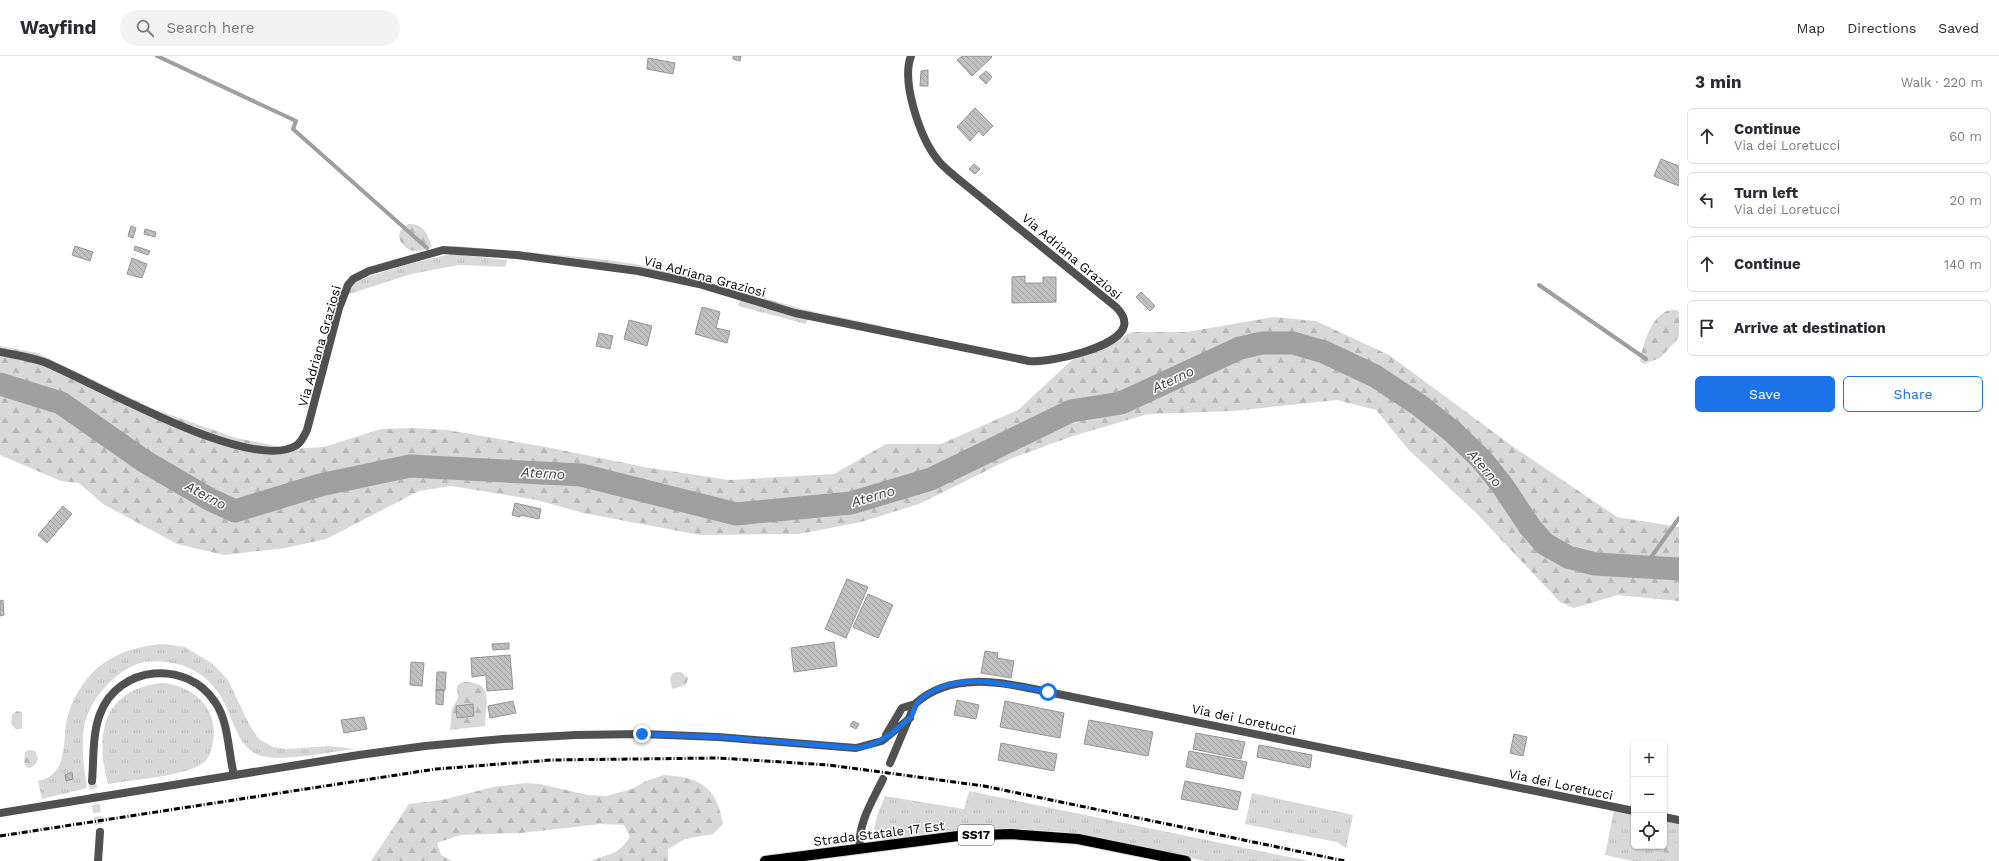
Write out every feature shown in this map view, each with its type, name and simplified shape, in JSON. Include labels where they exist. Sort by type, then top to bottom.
[{"type":"main road","name":"Strada Statale 17 Est","points":[[766,861],[970,835],[1028,834],[1090,841],[1186,861]]},
{"type":"street","name":"Via Adriana Graziosi","points":[[0,352],[44,362],[155,416],[240,447],[270,450],[296,445],[302,440],[307,430],[340,308],[348,285],[353,279],[369,271],[443,250],[517,255],[638,271],[699,284],[795,313],[1030,361],[1044,362],[1069,357],[1093,348],[1118,335],[1123,329],[1124,322],[1123,316],[1116,307],[957,178],[937,159],[924,138],[915,112],[909,79],[908,64],[911,56]]},
{"type":"street","points":[[92,781],[97,726],[105,703],[118,688],[130,680],[144,674],[161,672],[175,674],[190,679],[202,687],[215,701],[220,710],[225,728],[234,775]]},
{"type":"street","name":"Via dei Loretucci","points":[[890,763],[916,704],[933,690],[952,684],[976,682],[1009,685],[1631,810]]},
{"type":"street","points":[[878,743],[894,724],[902,708],[916,704]]},
{"type":"street","points":[[0,813],[426,746],[570,735],[634,734],[710,737],[845,748],[862,748],[878,743],[893,733],[910,718]]},
{"type":"street","points":[[860,848],[859,838],[862,826],[883,779]]},
{"type":"street","points":[[1667,818],[1679,820]]},
{"type":"street","points":[[98,861],[100,832]]},
{"type":"green space","points":[[408,224],[418,225],[421,227],[427,234],[432,247],[416,251],[407,249],[400,240],[399,233]]},
{"type":"green space","points":[[456,246],[591,258],[635,264],[691,277],[806,310],[883,326],[882,329],[807,312],[705,283],[626,265],[443,247]]},
{"type":"green space","points":[[451,254],[507,260],[505,267],[459,265],[411,274],[343,296],[349,283],[405,265]]},
{"type":"green space","points":[[740,300],[808,318],[806,324],[738,306]]},
{"type":"green space","points":[[1669,310],[1677,310],[1679,312],[1679,336],[1676,341],[1660,358],[1644,364],[1640,361],[1641,355],[1651,326],[1660,315]]},
{"type":"green space","points":[[1274,317],[1316,321],[1389,355],[1515,448],[1617,517],[1679,527],[1679,601],[1618,595],[1574,608],[1560,602],[1477,514],[1408,449],[1376,410],[1337,400],[1233,411],[1148,414],[1073,436],[1010,459],[919,504],[861,522],[799,534],[700,535],[583,513],[537,500],[451,486],[419,491],[326,539],[285,548],[224,555],[177,544],[103,504],[79,483],[61,481],[0,455],[0,346],[37,353],[154,409],[236,438],[291,449],[324,447],[381,429],[414,428],[447,430],[546,447],[644,467],[729,480],[834,474],[886,444],[941,444],[1018,410],[1072,360],[1133,332],[1187,332]]},
{"type":"green space","points":[[164,644],[185,647],[213,664],[228,680],[250,726],[259,739],[273,747],[286,749],[329,746],[354,749],[281,758],[261,756],[246,746],[240,738],[220,695],[202,676],[179,664],[149,661],[134,665],[114,678],[97,697],[91,707],[86,718],[83,743],[87,788],[42,799],[38,781],[48,777],[56,771],[60,763],[63,754],[68,715],[83,684],[104,663],[117,655],[147,646]]},
{"type":"green space","points":[[681,672],[688,678],[686,685],[672,689],[670,678],[673,673]]},
{"type":"green space","points":[[462,682],[480,685],[484,689],[487,702],[485,726],[450,730],[452,709],[458,698],[457,686]]},
{"type":"green space","points":[[161,683],[183,688],[201,700],[208,709],[214,730],[213,745],[209,756],[203,763],[185,771],[158,777],[108,784],[102,749],[104,732],[108,718],[115,705],[126,695],[141,687]]},
{"type":"green space","points":[[17,711],[22,712],[22,729],[16,729],[11,724],[12,715]]},
{"type":"green space","points":[[29,750],[35,751],[38,759],[35,765],[30,768],[26,767],[24,761],[25,752]]},
{"type":"green space","points":[[664,775],[688,778],[705,786],[716,801],[723,824],[713,834],[685,839],[668,849],[668,861],[591,861],[617,851],[630,837],[624,825],[601,824],[521,833],[460,835],[437,843],[441,855],[452,861],[371,861],[409,804],[442,800],[493,787],[525,783],[540,784],[588,795],[606,796],[632,789],[646,781]]},
{"type":"green space","points":[[969,791],[1309,861],[1205,861],[1089,836],[1055,831],[1005,829],[886,841],[873,835],[877,816],[885,796],[964,809]]},
{"type":"green space","points":[[1252,793],[1353,815],[1346,848],[1337,842],[1245,824]]},
{"type":"green space","points":[[1614,810],[1631,813],[1631,849],[1667,849],[1667,822],[1679,824],[1679,861],[1633,861],[1605,855]]},
{"type":"green space","points":[[1667,841],[1679,843],[1679,855],[1653,849],[1667,849]]},
{"type":"building","points":[[733,56],[741,56],[740,61],[733,59]]},
{"type":"building","points":[[962,56],[992,57],[972,76],[957,60]]},
{"type":"building","points":[[648,58],[675,63],[673,74],[647,69]]},
{"type":"building","points":[[928,70],[928,86],[920,86],[921,71]]},
{"type":"building","points":[[986,71],[992,77],[986,84],[979,77]]},
{"type":"building","points":[[975,108],[993,126],[983,136],[979,131],[970,141],[957,127]]},
{"type":"building","points":[[1661,159],[1679,166],[1679,186],[1654,176]]},
{"type":"building","points":[[974,164],[980,169],[975,174],[969,169]]},
{"type":"building","points":[[131,226],[136,228],[133,238],[128,236]]},
{"type":"building","points":[[145,229],[156,232],[155,237],[144,234]]},
{"type":"building","points":[[75,246],[93,252],[90,261],[72,255]]},
{"type":"building","points":[[135,246],[150,251],[148,255],[134,250]]},
{"type":"building","points":[[132,258],[147,264],[142,278],[127,274]]},
{"type":"building","points":[[1025,276],[1025,283],[1043,283],[1043,277],[1056,277],[1056,302],[1012,303],[1012,277]]},
{"type":"building","points":[[1141,292],[1155,306],[1150,311],[1136,297]]},
{"type":"building","points":[[702,307],[720,312],[716,328],[730,331],[727,343],[695,334]]},
{"type":"building","points":[[629,320],[652,326],[647,346],[624,339]]},
{"type":"building","points":[[599,333],[613,336],[610,349],[596,346]]},
{"type":"building","points":[[515,503],[541,509],[539,519],[512,515]]},
{"type":"building","points":[[63,506],[72,514],[47,543],[38,535]]},
{"type":"building","points":[[847,579],[868,587],[846,638],[825,629]]},
{"type":"building","points":[[868,594],[893,605],[878,638],[853,627]]},
{"type":"building","points":[[3,600],[4,615],[0,616],[0,601]]},
{"type":"building","points":[[834,642],[837,666],[794,672],[791,648]]},
{"type":"building","points":[[509,643],[509,649],[493,650],[492,644]]},
{"type":"building","points":[[985,651],[998,653],[997,658],[1014,661],[1011,678],[981,673]]},
{"type":"building","points":[[510,655],[513,689],[487,691],[486,675],[472,677],[471,658]]},
{"type":"building","points":[[411,662],[424,663],[422,686],[410,685]]},
{"type":"building","points":[[437,672],[446,672],[445,690],[436,690]]},
{"type":"building","points":[[436,690],[444,690],[443,705],[436,704]]},
{"type":"building","points":[[957,700],[979,705],[976,719],[954,715]]},
{"type":"building","points":[[513,701],[516,713],[490,718],[488,706]]},
{"type":"building","points":[[1005,701],[1064,713],[1060,738],[1000,727]]},
{"type":"building","points":[[473,704],[474,716],[457,718],[456,706]]},
{"type":"building","points":[[364,717],[367,729],[344,733],[341,720]]},
{"type":"building","points":[[1089,720],[1153,732],[1148,756],[1084,744]]},
{"type":"building","points":[[853,721],[859,724],[856,729],[850,726]]},
{"type":"building","points":[[1196,733],[1245,742],[1241,759],[1193,749]]},
{"type":"building","points":[[1514,734],[1527,737],[1523,756],[1510,753]]},
{"type":"building","points":[[1001,743],[1057,754],[1054,771],[998,760]]},
{"type":"building","points":[[1259,745],[1312,755],[1310,768],[1257,757]]},
{"type":"building","points":[[1189,751],[1247,762],[1243,779],[1186,767]]},
{"type":"building","points":[[72,772],[73,779],[66,781],[65,775]]},
{"type":"building","points":[[1185,781],[1241,792],[1237,810],[1181,799]]},
{"type":"waterway","points":[[157,56],[296,121],[293,129],[427,248]]},
{"type":"waterway","points":[[1539,285],[1646,359]]},
{"type":"waterway","name":"Aterno","points":[[0,384],[61,403],[144,461],[209,499],[235,511],[320,485],[410,466],[581,475],[736,514],[851,503],[931,479],[1071,411],[1121,403],[1240,348],[1262,343],[1293,343],[1324,352],[1375,376],[1419,405],[1453,432],[1481,459],[1502,485],[1530,527],[1545,544],[1568,557],[1595,564],[1679,569]]},
{"type":"waterway","points":[[1644,567],[1679,518]]},
{"type":"tunnel","points":[[92,781],[100,832]]},
{"type":"railway","points":[[0,836],[436,769],[552,760],[718,758],[829,765],[984,786],[1345,861]]},
{"type":"route","points":[[642,734],[718,737],[845,748],[862,748],[878,743],[887,738],[910,718],[916,704],[920,700],[939,687],[963,682],[988,682],[1048,692]]}]
